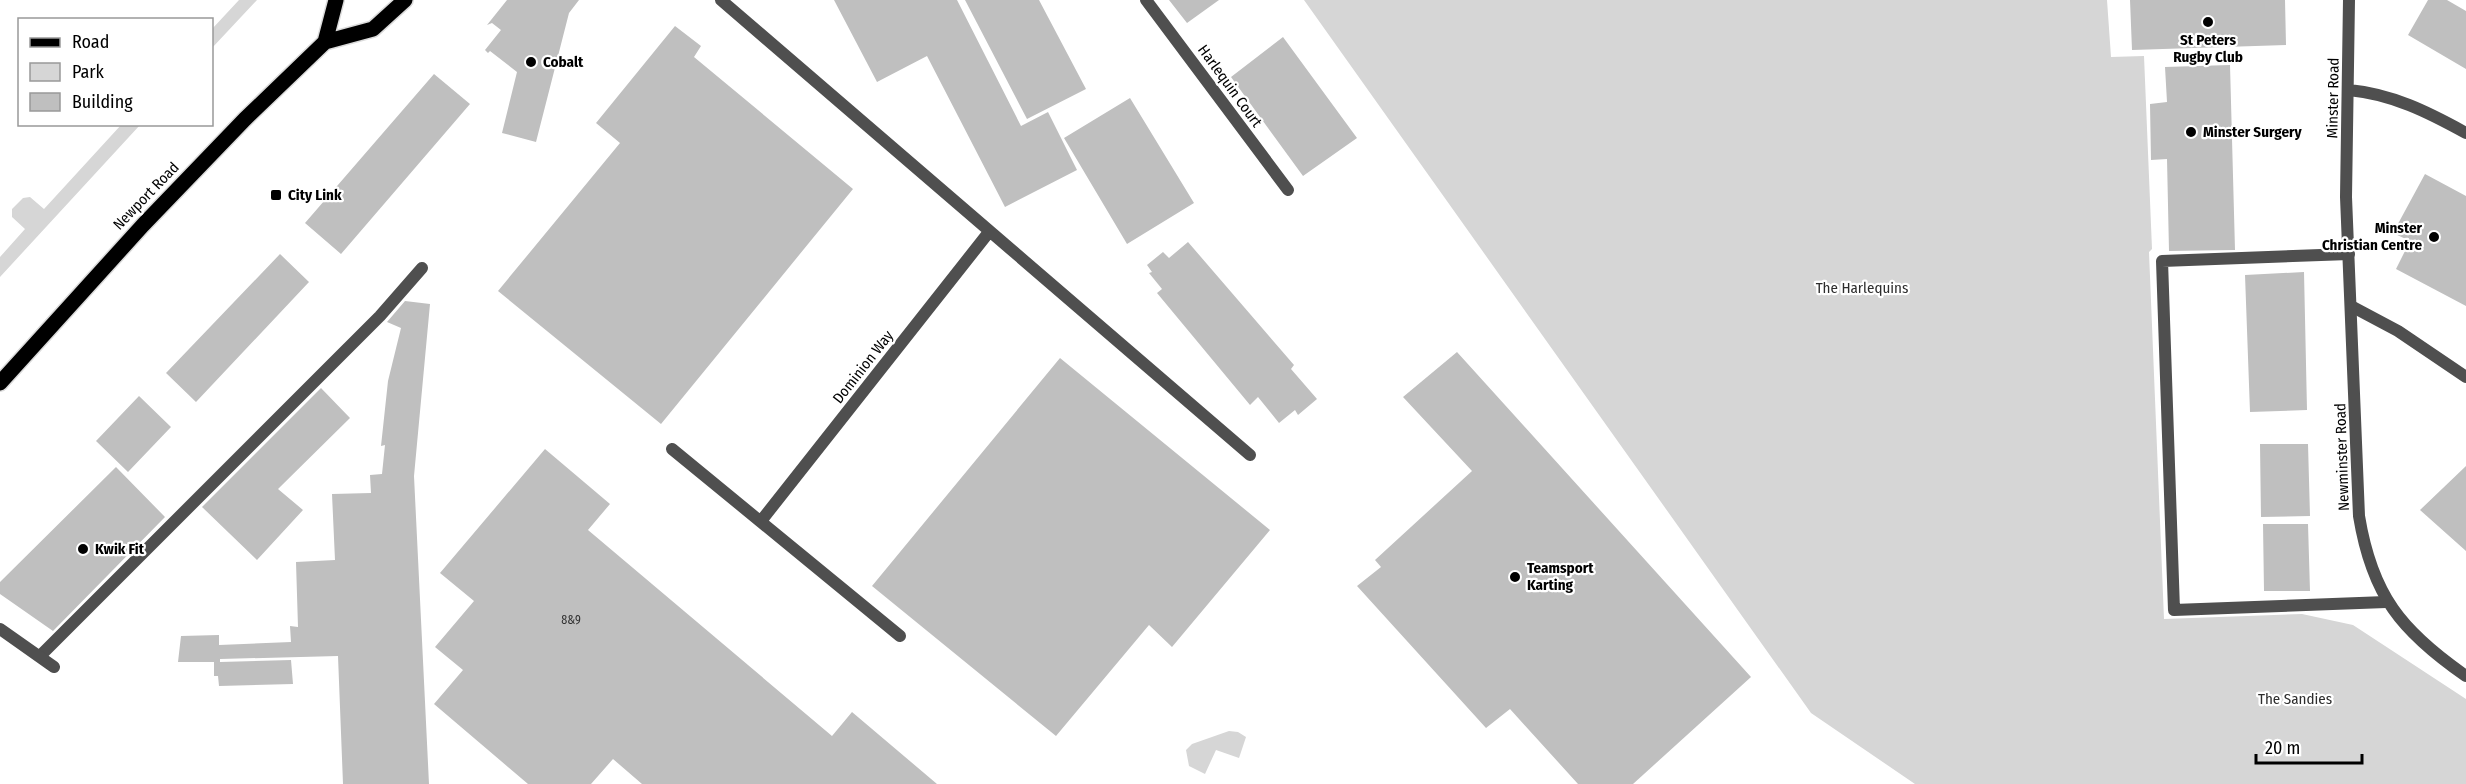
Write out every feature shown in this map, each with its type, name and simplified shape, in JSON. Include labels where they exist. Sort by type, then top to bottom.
[{"type":"main road","points":[[336,0],[325,42],[373,29],[405,0]]},
{"type":"main road","name":"Newport Road","points":[[0,383],[143,225],[325,42]]},
{"type":"street","points":[[721,0],[1250,455]]},
{"type":"street","name":"Harlequin Court","points":[[1146,0],[1288,190]]},
{"type":"street","name":"Minster Road","points":[[2346,197],[2349,0]]},
{"type":"street","points":[[2349,90],[2374,93],[2399,100],[2466,133]]},
{"type":"street","name":"Newminster Road","points":[[2346,197],[2359,516],[2370,570],[2386,602],[2417,637],[2466,676]]},
{"type":"street","name":"Dominion Way","points":[[761,520],[989,232]]},
{"type":"street","points":[[2349,254],[2162,261],[2174,610],[2386,602]]},
{"type":"street","points":[[40,656],[380,316],[422,268]]},
{"type":"street","points":[[2351,306],[2398,331],[2466,377]]},
{"type":"street","points":[[672,449],[900,636]]},
{"type":"street","points":[[0,629],[54,667]]},
{"type":"green space","points":[[239,0],[257,0],[213,47],[213,28]]},
{"type":"green space","name":"The Harlequins","points":[[1304,0],[2107,0],[2111,57],[2144,56],[2152,249],[2149,252],[2164,619],[2302,614],[2353,625],[2466,699],[2466,784],[1915,784],[1811,713]]},
{"type":"green space","points":[[120,126],[139,126],[0,277],[0,257],[25,229],[12,217],[12,209],[23,198],[30,197],[44,209]]},
{"type":"green space","points":[[1229,731],[1238,732],[1246,737],[1239,758],[1216,750],[1205,774],[1189,766],[1186,750],[1192,744]]},
{"type":"building","name":"Cobalt","points":[[507,0],[579,0],[569,13],[536,142],[502,133],[517,72],[490,51],[488,53],[485,50],[501,30],[492,23],[487,25]]},
{"type":"building","points":[[834,0],[957,0],[1021,126],[1048,112],[1077,170],[1005,207],[927,56],[877,82]]},
{"type":"building","points":[[965,0],[1039,0],[1086,89],[1027,119]]},
{"type":"building","points":[[1169,0],[1219,0],[1187,23]]},
{"type":"building","name":"St Peters Rugby Club","points":[[2130,0],[2285,0],[2286,45],[2132,50]]},
{"type":"building","points":[[2428,0],[2447,0],[2466,11],[2466,69],[2408,35]]},
{"type":"building","points":[[675,26],[701,46],[694,57],[853,189],[661,424],[498,291],[620,143],[596,123]]},
{"type":"building","points":[[1283,37],[1357,138],[1303,176],[1231,77]]},
{"type":"building","name":"Minster Surgery","points":[[2230,65],[2235,250],[2169,251],[2167,159],[2151,160],[2150,104],[2167,102],[2165,67]]},
{"type":"building","points":[[434,74],[470,104],[341,254],[305,223]]},
{"type":"building","points":[[1130,98],[1194,203],[1127,244],[1064,138]]},
{"type":"building","name":"Minster Christian Centre","points":[[2425,174],[2466,196],[2466,306],[2396,269],[2410,241],[2393,233]]},
{"type":"building","points":[[1188,242],[1294,365],[1291,369],[1317,399],[1298,415],[1295,410],[1279,423],[1258,397],[1250,405],[1157,293],[1162,289],[1149,273],[1152,272],[1147,265],[1163,252],[1169,258]]},
{"type":"building","points":[[280,254],[309,282],[196,402],[166,373]]},
{"type":"building","points":[[2304,272],[2307,410],[2250,412],[2245,275]]},
{"type":"building","points":[[405,301],[430,304],[414,476],[429,784],[343,784],[338,656],[220,659],[220,662],[291,660],[293,684],[219,686],[218,676],[214,676],[214,662],[178,662],[181,636],[219,635],[219,645],[291,642],[290,626],[298,627],[296,562],[335,560],[332,494],[371,493],[370,475],[382,474],[385,445],[381,446],[388,381],[401,328],[387,322]]},
{"type":"building","name":"Teamsport Karting","points":[[1457,352],[1751,677],[1633,784],[1578,784],[1510,709],[1486,728],[1357,586],[1381,567],[1375,560],[1472,471],[1403,397]]},
{"type":"building","points":[[1060,358],[1270,530],[1172,647],[1149,625],[1056,736],[872,586]]},
{"type":"building","points":[[321,388],[350,418],[278,489],[303,510],[257,560],[202,507]]},
{"type":"building","points":[[139,396],[171,427],[128,472],[96,441]]},
{"type":"building","points":[[2260,444],[2308,444],[2310,516],[2261,517]]},
{"type":"building","points":[[545,449],[610,504],[588,530],[832,736],[852,712],[937,784],[642,784],[613,759],[591,784],[528,784],[434,704],[463,670],[435,647],[474,601],[440,573]]},
{"type":"building","points":[[2466,466],[2466,551],[2420,510]]},
{"type":"building","name":"Kwik Fit","points":[[116,467],[165,517],[53,631],[0,594],[0,582]]},
{"type":"building","points":[[2263,524],[2308,524],[2310,591],[2264,591]]},
{"type":"place","name":"St Peters Rugby Club","points":[[2208,22]]},
{"type":"place","name":"Cobalt","points":[[531,62]]},
{"type":"place","name":"Minster Surgery","points":[[2191,132]]},
{"type":"place","name":"City Link","points":[[276,195]]},
{"type":"place","name":"Minster Christian Centre","points":[[2434,237]]},
{"type":"place","name":"Kwik Fit","points":[[83,549]]},
{"type":"place","name":"Teamsport Karting","points":[[1515,577]]},
{"type":"park label","name":"The Sandies","points":[[2295,699]]}]
